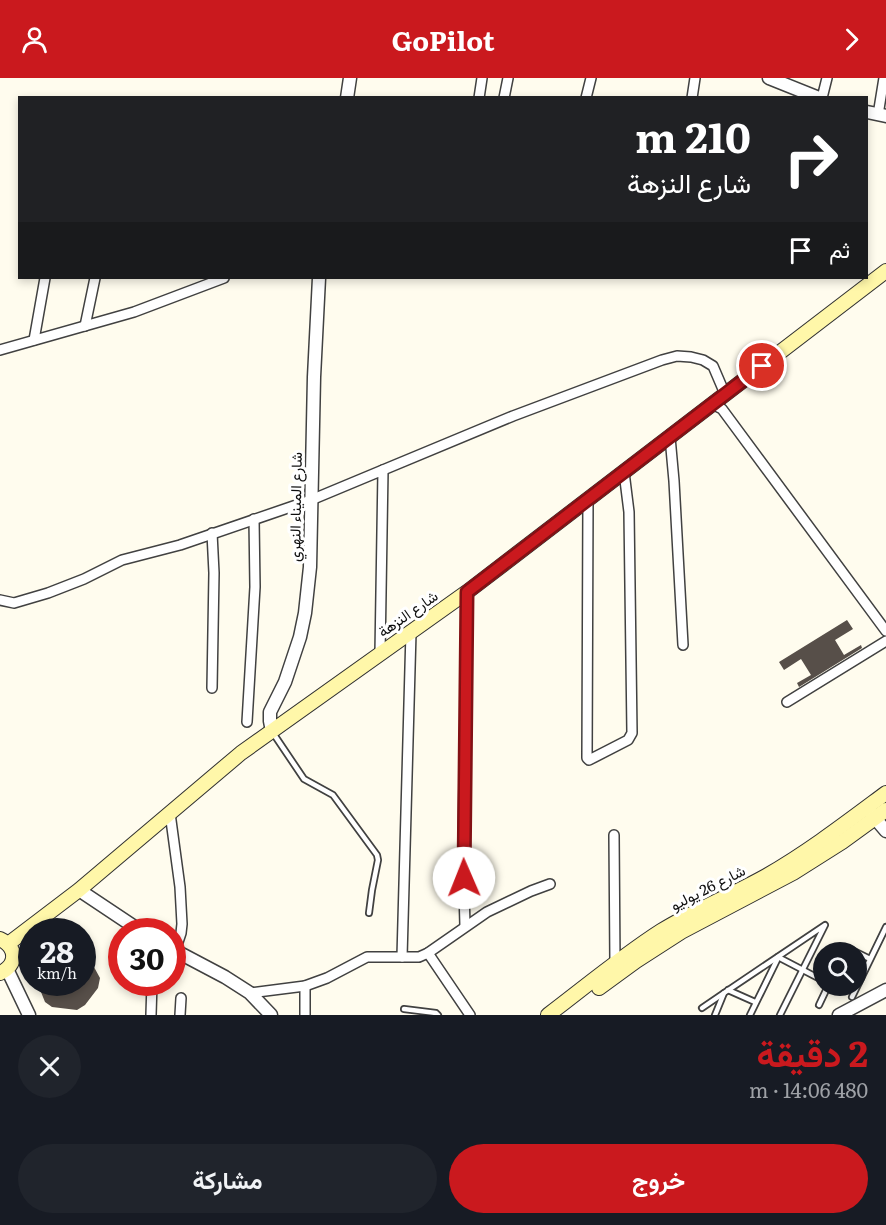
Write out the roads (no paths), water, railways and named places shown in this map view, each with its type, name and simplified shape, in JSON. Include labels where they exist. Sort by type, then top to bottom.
[{"type":"main road","name":"شارع النزهة","points":[[4,941],[79,890],[241,753],[467,592],[886,271]]},
{"type":"main road","name":"شارع 26 يوليو","points":[[563,1015],[665,942],[794,873],[842,842],[876,812],[886,793]]},
{"type":"main road","name":"شارع 26 يوليو","points":[[548,1015],[646,941],[679,921],[755,882],[876,812]]},
{"type":"main road","points":[[4,941],[13,954],[11,965],[4,971]]},
{"type":"street","points":[[346,96],[350,78]]},
{"type":"street","points":[[479,96],[483,78]]},
{"type":"street","points":[[504,96],[508,78]]},
{"type":"street","points":[[586,96],[591,78]]},
{"type":"street","points":[[692,96],[695,78]]},
{"type":"street","points":[[769,78],[784,80],[817,96]]},
{"type":"street","points":[[822,96],[827,78]]},
{"type":"street","points":[[877,114],[884,78]]},
{"type":"street","points":[[34,340],[45,279]]},
{"type":"street","points":[[85,326],[95,279]]},
{"type":"street","points":[[0,350],[134,312],[221,279]]},
{"type":"street","name":"شارع الميناء النهري","points":[[272,730],[270,712],[294,660],[305,614],[312,545],[314,376],[319,279]]},
{"type":"street","points":[[0,600],[15,603],[48,593],[84,579],[122,560],[180,545],[311,500],[513,416],[662,360],[677,356],[703,360],[713,366],[725,394]]},
{"type":"street","points":[[712,404],[722,409],[886,631]]},
{"type":"street","points":[[670,436],[683,645]]},
{"type":"street","points":[[380,654],[383,470]]},
{"type":"street","points":[[588,499],[587,758],[589,760],[628,740],[632,733],[629,512],[624,472]]},
{"type":"street","points":[[247,722],[255,587],[254,519]]},
{"type":"street","points":[[212,533],[214,573],[212,688]]},
{"type":"street","points":[[465,926],[463,854],[467,592]]},
{"type":"street","points":[[402,957],[411,633]]},
{"type":"street","points":[[787,702],[886,641]]},
{"type":"street","points":[[876,812],[886,831]]},
{"type":"street","points":[[170,813],[182,918]]},
{"type":"street","points":[[614,835],[615,964]]},
{"type":"street","points":[[250,993],[305,986],[327,978],[367,957],[419,957],[497,906],[550,884]]},
{"type":"street","points":[[79,890],[121,918]]},
{"type":"street","points":[[428,953],[470,1015]]},
{"type":"street","points":[[186,956],[250,993],[271,1015]]},
{"type":"street","points":[[4,971],[29,1015]]},
{"type":"street","points":[[305,986],[305,1015]]},
{"type":"street","points":[[839,1015],[886,990]]},
{"type":"street","points":[[150,1015],[151,996]]},
{"type":"street","points":[[180,1015],[181,998]]},
{"type":"lane","points":[[272,730],[304,779],[333,795],[377,855],[369,913]]},
{"type":"lane","points":[[702,1008],[825,925],[780,1015]]},
{"type":"lane","points":[[854,1006],[870,959],[886,927]]},
{"type":"lane","points":[[778,957],[813,975]]},
{"type":"lane","points":[[750,1015],[778,957]]},
{"type":"lane","points":[[726,992],[755,1002]]},
{"type":"lane","points":[[716,1015],[726,992]]},
{"type":"lane","points":[[819,1005],[823,996]]},
{"type":"lane","points":[[405,1009],[438,1015]]}]
